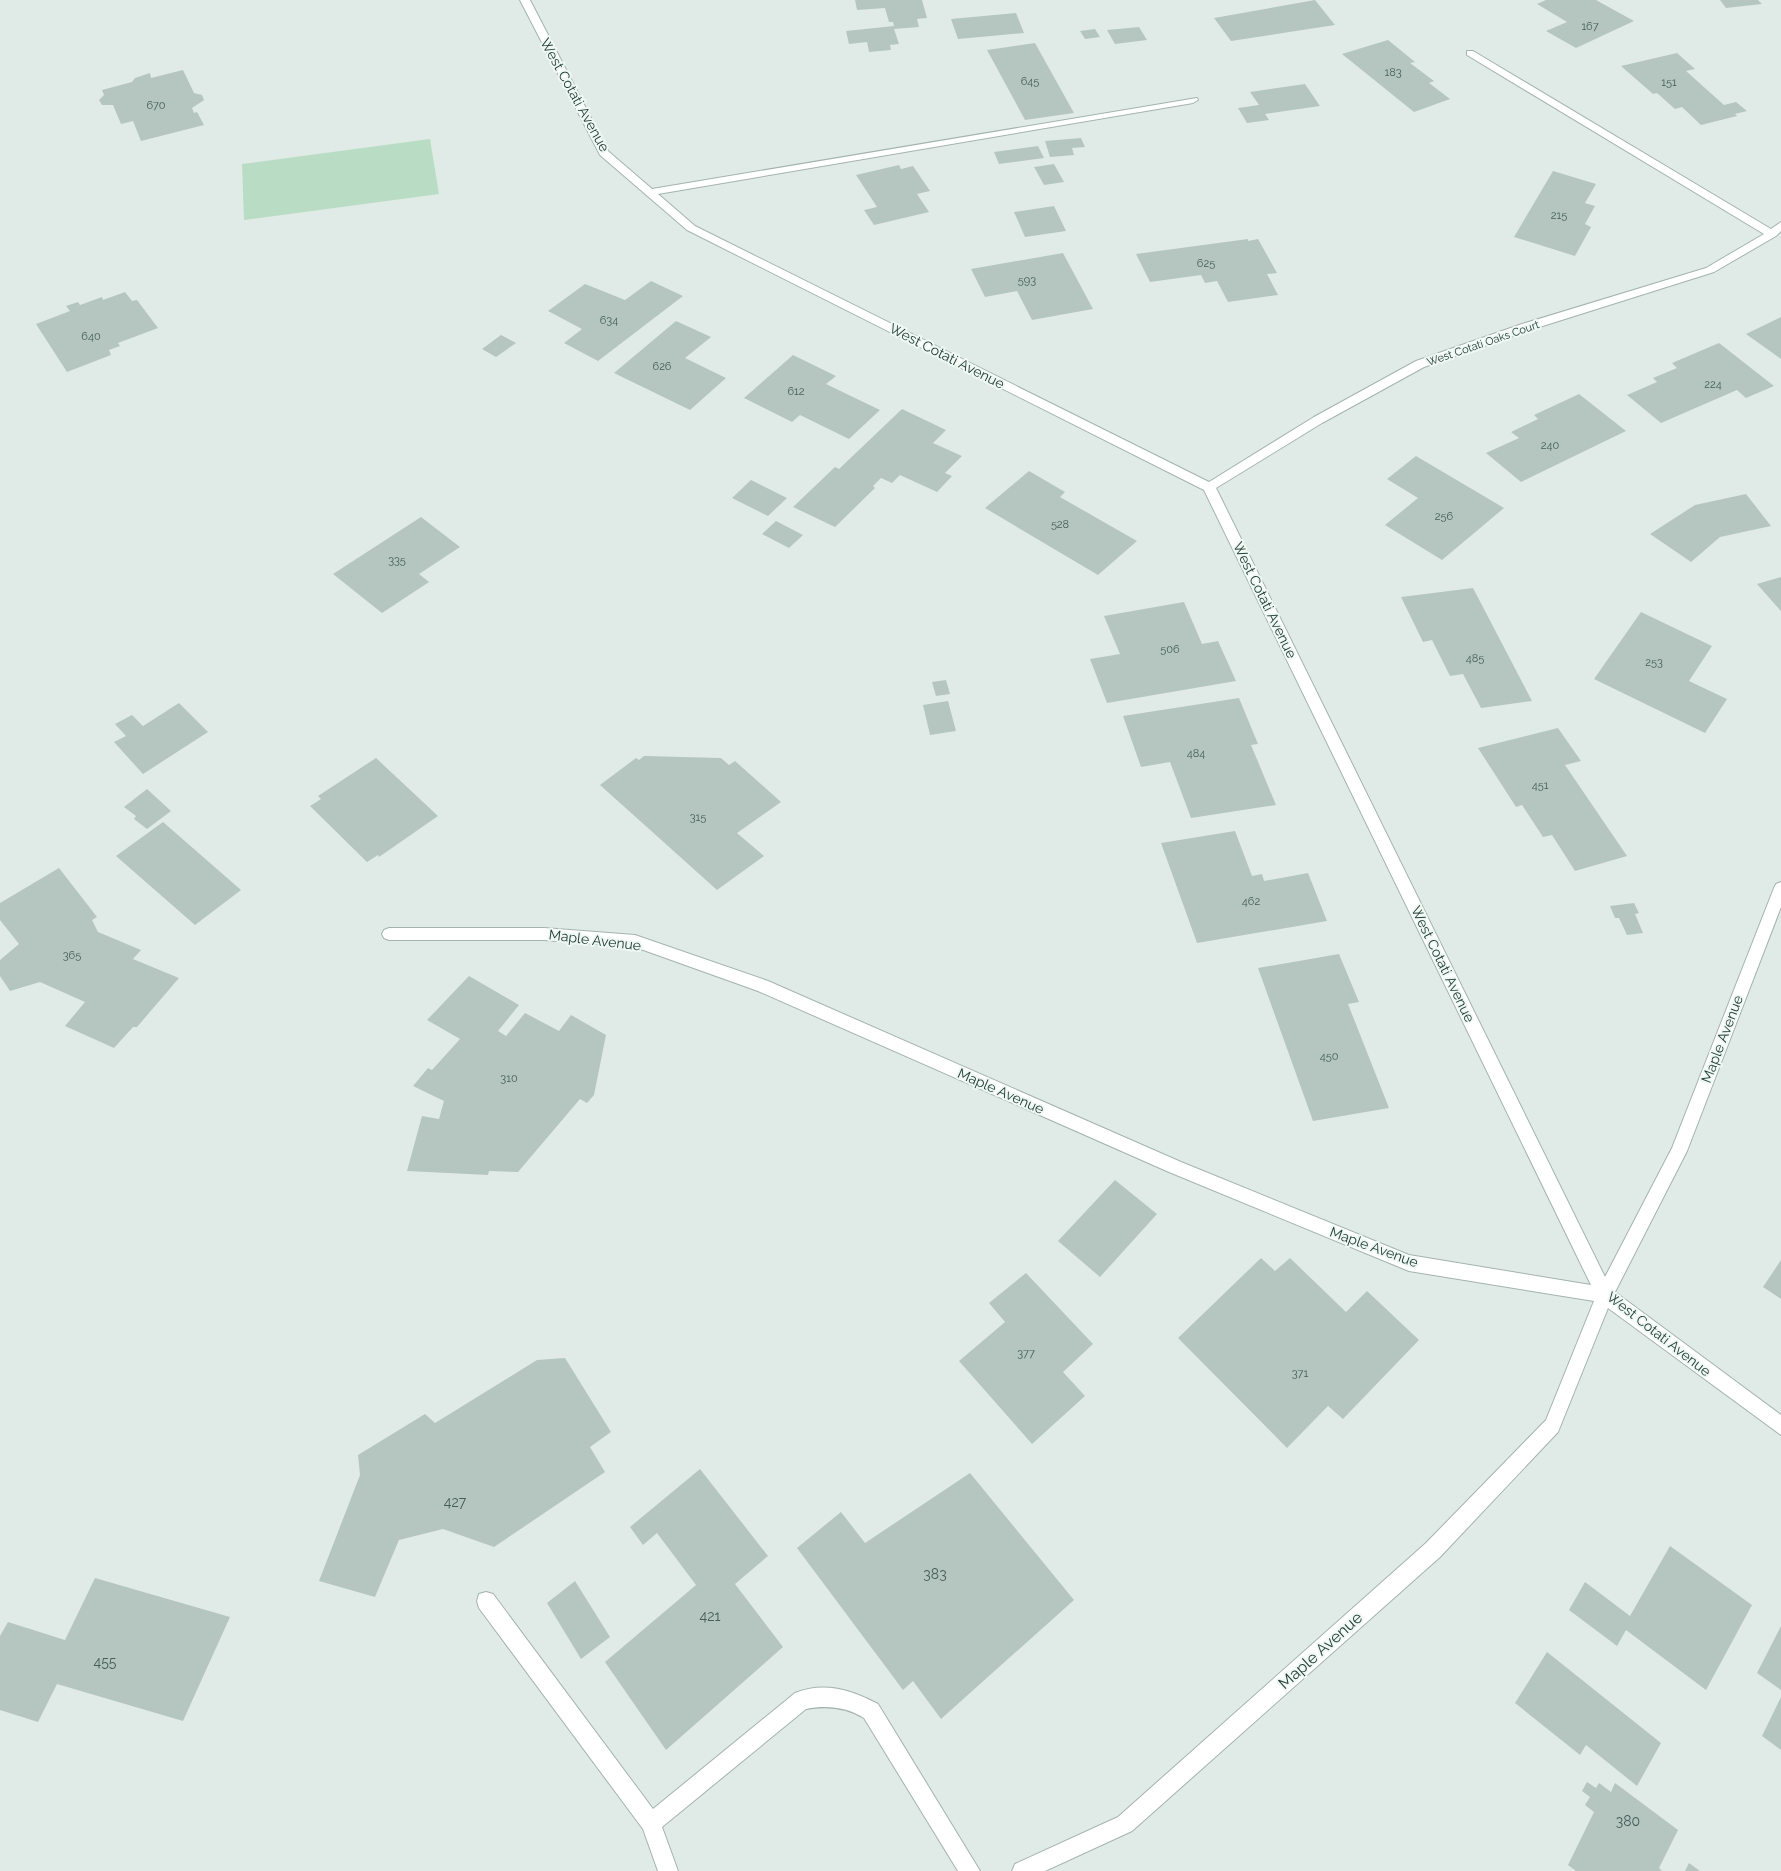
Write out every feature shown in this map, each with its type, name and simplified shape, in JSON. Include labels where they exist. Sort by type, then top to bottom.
[{"type":"street","name":"West Cotati Avenue","points":[[525,0],[604,153],[690,228],[1210,487],[1606,1295],[1781,1426]]},
{"type":"street","points":[[1470,53],[1772,234]]},
{"type":"street","points":[[650,192],[1193,100]]},
{"type":"street","name":"West Cotati Oaks Court","points":[[1210,487],[1318,420],[1420,364],[1526,326],[1622,299],[1710,270],[1772,234],[1781,225]]},
{"type":"street","name":"Maple Avenue","points":[[1022,1871],[1125,1824],[1433,1550],[1552,1426],[1606,1295],[1679,1151],[1781,888]]},
{"type":"street","name":"Maple Avenue","points":[[389,934],[544,934],[636,941],[763,986],[1176,1167],[1409,1263],[1606,1295]]},
{"type":"street","points":[[486,1601],[651,1823],[668,1871]]},
{"type":"street","points":[[651,1823],[802,1700],[820,1696],[838,1696],[856,1702],[871,1711],[970,1871]]},
{"type":"green space","points":[[430,139],[439,194],[244,220],[242,164]]},
{"type":"building","points":[[855,0],[922,0],[927,18],[917,19],[919,27],[894,29],[899,44],[890,45],[891,50],[869,52],[867,42],[849,44],[846,31],[894,26],[893,22],[889,22],[885,8],[857,10]]},
{"type":"building","points":[[1315,0],[1335,25],[1231,41],[1214,18]]},
{"type":"building","points":[[1546,0],[1596,0],[1634,21],[1576,48],[1546,31],[1567,22],[1537,4]]},
{"type":"building","points":[[1720,0],[1758,0],[1762,4],[1726,8]]},
{"type":"building","points":[[1016,13],[1024,33],[958,39],[951,19]]},
{"type":"building","points":[[1139,27],[1147,40],[1115,44],[1107,30]]},
{"type":"building","points":[[1095,29],[1100,37],[1085,39],[1080,31]]},
{"type":"building","points":[[1388,40],[1415,62],[1410,63],[1434,81],[1429,83],[1450,99],[1414,112],[1342,54]]},
{"type":"building","points":[[1035,43],[1074,113],[1025,120],[987,50]]},
{"type":"building","points":[[1677,53],[1695,69],[1686,71],[1724,105],[1736,102],[1747,111],[1735,114],[1737,116],[1701,125],[1682,107],[1675,109],[1657,93],[1653,94],[1621,66]]},
{"type":"building","points":[[183,70],[194,93],[202,95],[204,100],[192,108],[194,113],[197,112],[204,125],[141,141],[133,121],[121,124],[113,105],[102,105],[99,100],[104,95],[102,90],[132,82],[135,78],[150,73],[151,78]]},
{"type":"building","points":[[1305,84],[1320,106],[1265,114],[1269,120],[1247,123],[1238,108],[1259,105],[1250,92]]},
{"type":"building","points":[[1081,138],[1085,147],[1072,148],[1074,155],[1050,157],[1045,141]]},
{"type":"building","points":[[1038,146],[1044,158],[999,164],[994,152]]},
{"type":"building","points":[[1054,164],[1064,182],[1044,185],[1034,167]]},
{"type":"building","points":[[899,165],[901,169],[913,166],[930,191],[917,194],[929,212],[874,225],[864,210],[877,207],[856,175]]},
{"type":"building","points":[[1553,171],[1596,184],[1585,203],[1595,206],[1585,224],[1591,227],[1575,256],[1514,237]]},
{"type":"building","points":[[1054,206],[1066,231],[1025,237],[1014,212]]},
{"type":"building","points":[[1248,239],[1248,241],[1258,239],[1277,273],[1267,274],[1278,295],[1228,302],[1217,281],[1205,283],[1201,275],[1150,282],[1136,254]]},
{"type":"building","points":[[1063,253],[1093,309],[1032,320],[1017,291],[985,297],[971,269]]},
{"type":"building","points":[[651,281],[683,296],[598,361],[564,343],[582,329],[548,311],[585,284],[625,300]]},
{"type":"building","points":[[125,292],[132,301],[137,300],[158,328],[118,343],[120,346],[109,350],[111,355],[67,372],[36,324],[70,311],[66,306],[78,302],[80,305],[102,297],[103,300]]},
{"type":"building","points":[[1781,317],[1781,359],[1746,334]]},
{"type":"building","points":[[676,321],[711,337],[685,358],[726,378],[690,410],[614,373]]},
{"type":"building","points":[[501,335],[516,343],[496,357],[482,349]]},
{"type":"building","points":[[1719,343],[1774,386],[1746,398],[1737,390],[1661,423],[1627,395],[1657,382],[1653,378],[1677,368],[1672,363]]},
{"type":"building","points":[[793,355],[836,376],[826,384],[880,410],[849,439],[800,415],[792,422],[744,398]]},
{"type":"building","points":[[1579,394],[1626,431],[1521,482],[1486,453],[1519,438],[1511,432],[1538,419],[1534,415]]},
{"type":"building","points":[[902,409],[946,430],[933,443],[962,456],[945,473],[952,476],[937,492],[900,475],[892,483],[881,478],[873,486],[875,488],[835,527],[793,507],[835,467],[839,469]]},
{"type":"building","points":[[1416,456],[1504,508],[1442,560],[1385,525],[1418,498],[1387,479]]},
{"type":"building","points":[[1029,471],[1065,492],[1060,497],[1137,541],[1098,575],[985,508]]},
{"type":"building","points":[[751,480],[787,498],[768,516],[732,498]]},
{"type":"building","points":[[1746,494],[1771,526],[1720,537],[1691,562],[1650,534],[1695,505]]},
{"type":"building","points":[[421,517],[460,547],[419,574],[429,582],[382,613],[333,574]]},
{"type":"building","points":[[776,521],[803,535],[789,548],[762,534]]},
{"type":"building","points":[[1781,577],[1781,611],[1757,584]]},
{"type":"building","points":[[1473,588],[1532,701],[1481,708],[1463,674],[1450,676],[1432,640],[1423,642],[1401,597]]},
{"type":"building","points":[[1184,602],[1202,644],[1218,641],[1236,681],[1107,703],[1090,659],[1120,654],[1104,616]]},
{"type":"building","points":[[1641,612],[1712,646],[1689,681],[1727,699],[1705,733],[1594,679]]},
{"type":"building","points":[[946,680],[950,694],[936,696],[932,682]]},
{"type":"building","points":[[1239,698],[1258,744],[1251,745],[1276,805],[1191,818],[1170,762],[1141,767],[1123,716]]},
{"type":"building","points":[[948,701],[956,731],[930,735],[923,705]]},
{"type":"building","points":[[179,703],[208,732],[143,774],[114,742],[126,736],[115,724],[132,715],[143,726]]},
{"type":"building","points":[[1558,728],[1581,761],[1565,765],[1627,856],[1575,871],[1552,835],[1543,837],[1522,805],[1516,807],[1478,748]]},
{"type":"building","points":[[644,756],[721,758],[729,765],[735,761],[781,802],[737,833],[764,856],[717,890],[600,785],[636,758],[639,760]]},
{"type":"building","points":[[376,758],[438,816],[379,857],[378,855],[367,862],[310,806],[321,799],[318,796]]},
{"type":"building","points":[[147,789],[171,811],[147,829],[134,819],[136,816],[124,807]]},
{"type":"building","points":[[163,822],[241,890],[195,925],[116,856]]},
{"type":"building","points":[[1235,831],[1252,876],[1262,874],[1264,881],[1308,873],[1327,921],[1197,943],[1161,843]]},
{"type":"building","points":[[59,868],[97,917],[92,920],[98,932],[141,950],[133,959],[179,978],[137,1027],[133,1027],[114,1048],[65,1026],[85,1002],[40,982],[10,991],[0,976],[0,960],[19,944],[0,920],[0,903]]},
{"type":"building","points":[[1634,903],[1639,913],[1635,914],[1643,933],[1627,935],[1619,918],[1615,918],[1610,906]]},
{"type":"building","points":[[1339,954],[1359,1002],[1348,1004],[1389,1108],[1313,1121],[1258,968]]},
{"type":"building","points":[[469,976],[519,1005],[498,1031],[506,1036],[525,1013],[559,1031],[571,1015],[606,1035],[594,1095],[587,1103],[580,1099],[518,1172],[489,1171],[488,1175],[407,1171],[422,1116],[439,1119],[444,1101],[413,1086],[428,1068],[432,1070],[460,1039],[427,1020]]},
{"type":"building","points":[[1115,1180],[1157,1214],[1100,1277],[1058,1241]]},
{"type":"building","points":[[1261,1258],[1275,1271],[1290,1258],[1346,1312],[1367,1291],[1419,1340],[1343,1419],[1328,1406],[1287,1448],[1178,1338]]},
{"type":"building","points":[[1781,1260],[1781,1299],[1763,1287]]},
{"type":"building","points":[[1026,1273],[1093,1344],[1063,1372],[1085,1396],[1032,1444],[959,1361],[1005,1322],[989,1303]]},
{"type":"building","points":[[565,1358],[611,1432],[590,1447],[605,1472],[494,1547],[443,1529],[399,1540],[375,1597],[319,1581],[360,1475],[358,1455],[425,1414],[435,1423],[537,1360]]},
{"type":"building","points":[[700,1469],[768,1556],[735,1584],[783,1647],[666,1750],[605,1662],[696,1585],[657,1533],[643,1545],[630,1527]]},
{"type":"building","points":[[970,1473],[1074,1600],[941,1719],[913,1681],[903,1690],[797,1548],[841,1512],[865,1543]]},
{"type":"building","points":[[1670,1546],[1752,1605],[1706,1690],[1626,1630],[1617,1646],[1569,1610],[1585,1582],[1630,1616]]},
{"type":"building","points":[[95,1578],[230,1617],[183,1721],[57,1684],[38,1722],[0,1710],[0,1636],[8,1622],[65,1640]]},
{"type":"building","points":[[575,1581],[610,1637],[581,1659],[547,1603]]},
{"type":"building","points":[[1781,1626],[1781,1690],[1757,1673]]},
{"type":"building","points":[[1547,1652],[1661,1743],[1637,1786],[1586,1745],[1580,1755],[1515,1703]]},
{"type":"building","points":[[1781,1697],[1781,1750],[1762,1736]]},
{"type":"building","points":[[1587,1782],[1596,1788],[1599,1783],[1611,1792],[1615,1783],[1678,1830],[1659,1868],[1662,1871],[1576,1871],[1568,1865],[1594,1812],[1585,1805],[1590,1797],[1582,1791]]},
{"type":"building","points":[[1689,1863],[1700,1871],[1685,1871]]}]
